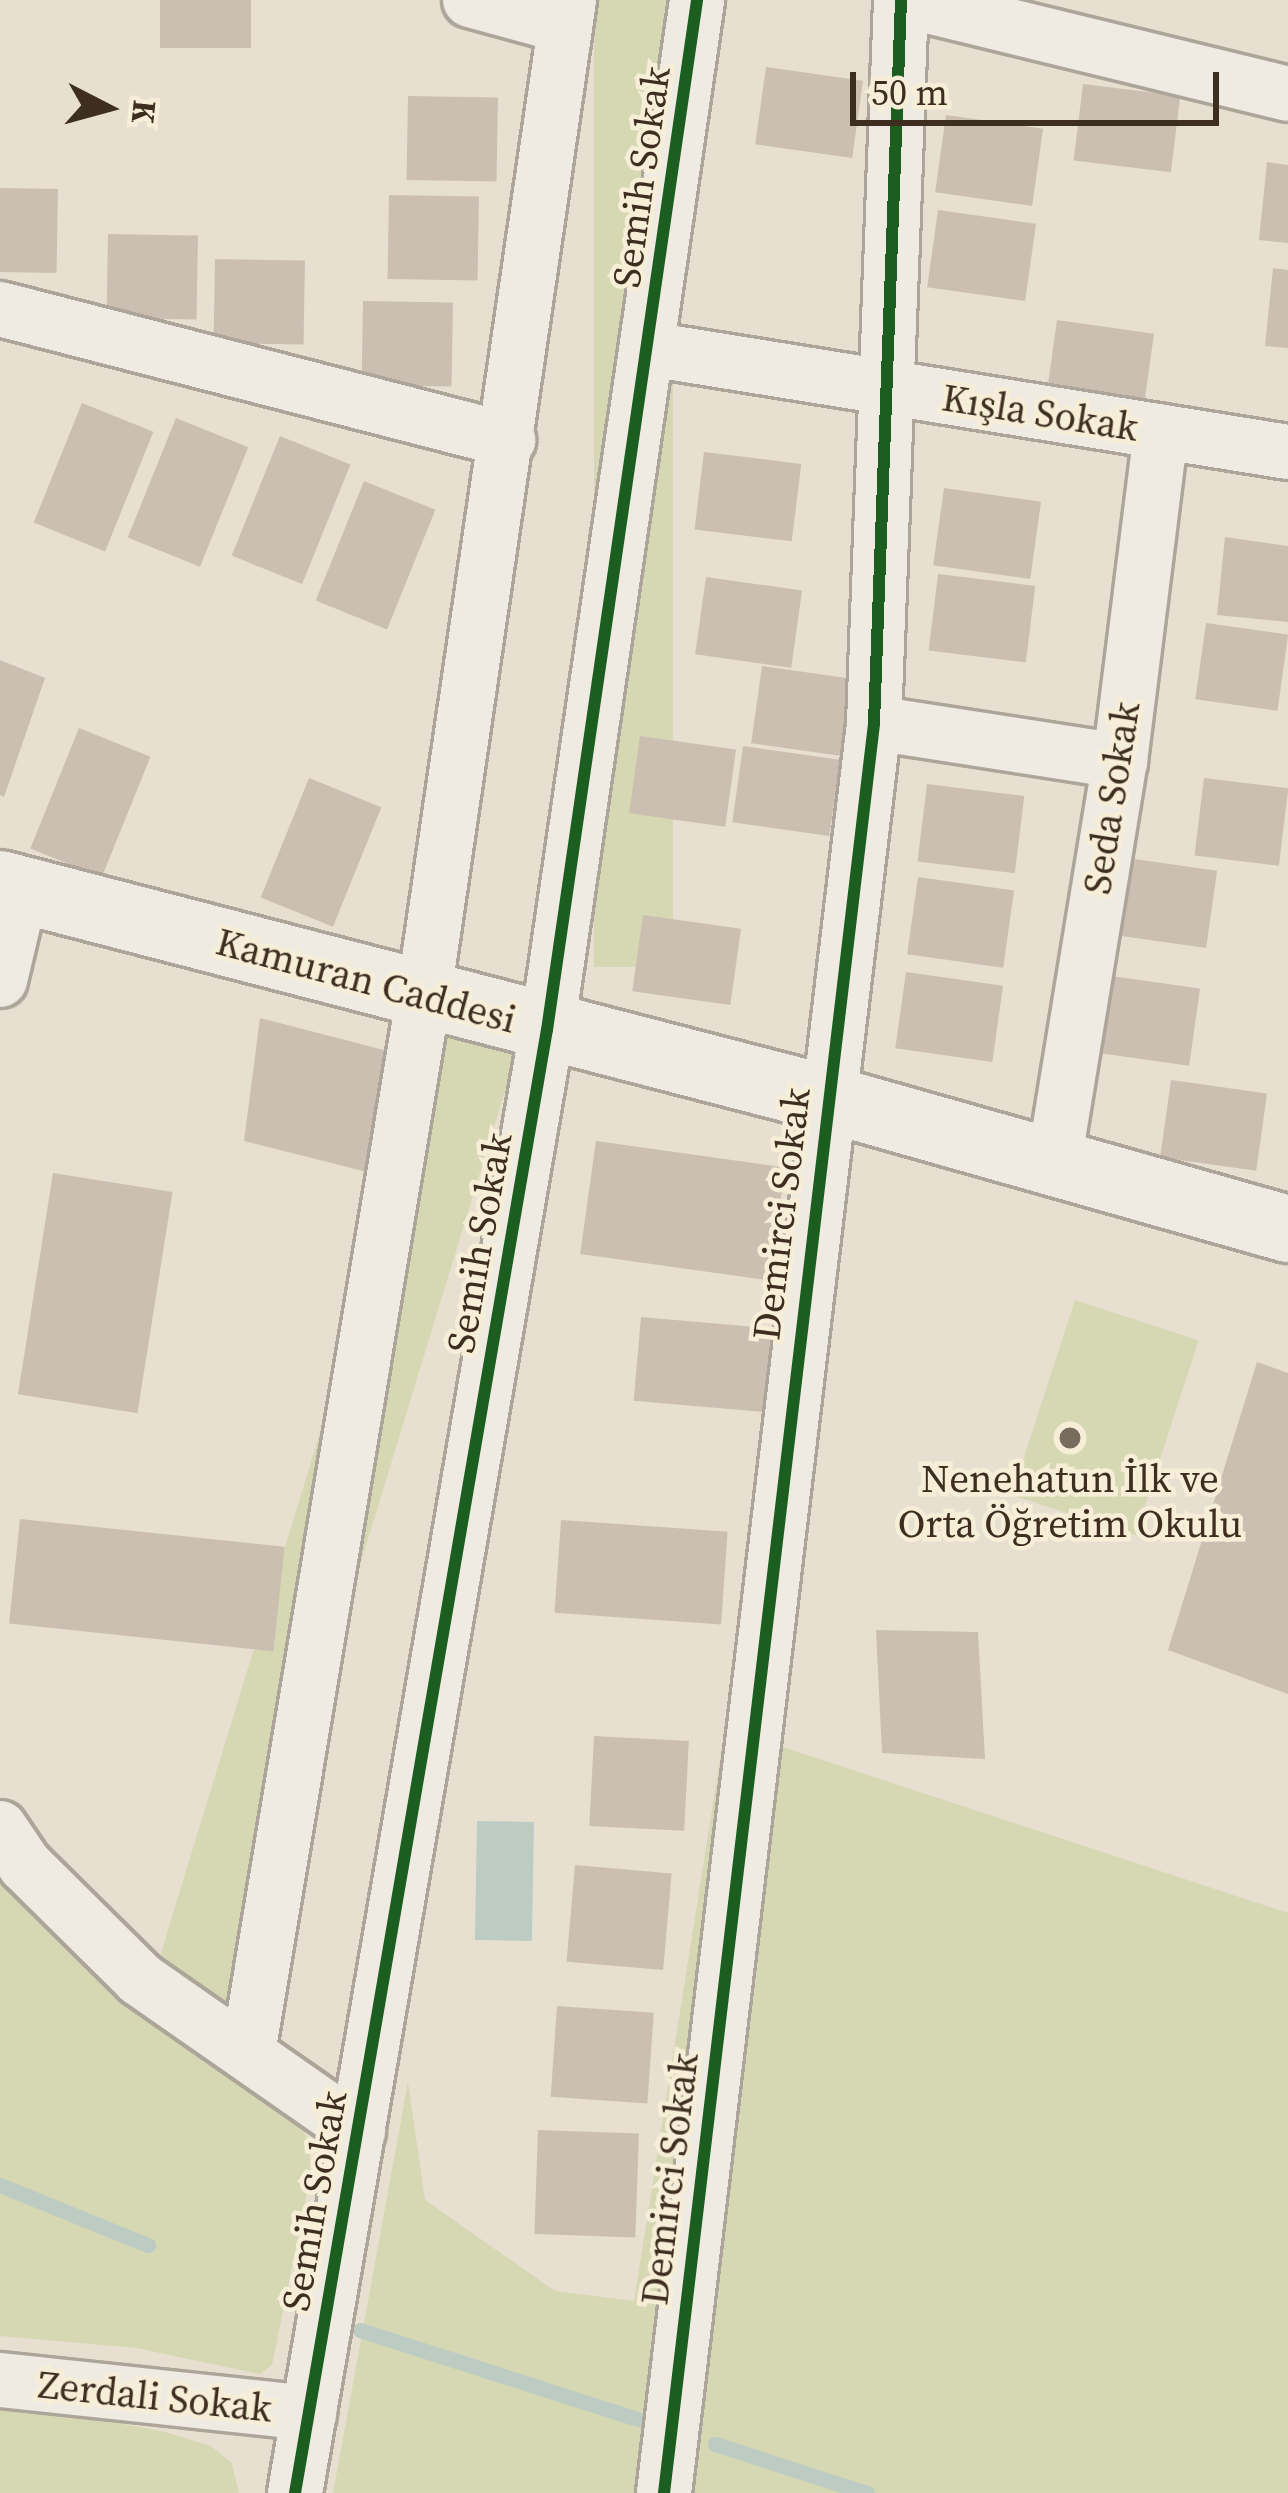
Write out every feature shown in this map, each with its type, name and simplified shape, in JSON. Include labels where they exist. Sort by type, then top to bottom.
[{"type":"street","points":[[248,2053],[424,994],[567,13],[470,0]]},
{"type":"street","name":"Semih Sokak","points":[[295,2493],[547,1030],[650,349],[697,0]]},
{"type":"street","points":[[902,0],[1288,94]]},
{"type":"street","name":"Demirci Sokak","points":[[664,2493],[825,1099],[874,722],[902,0]]},
{"type":"street","points":[[0,309],[508,440]]},
{"type":"street","name":"Kışla Sokak","points":[[650,349],[1288,452]]},
{"type":"street","name":"Seda Sokak","points":[[1054,1163],[1120,761],[1161,432]]},
{"type":"street","points":[[874,722],[1120,761]]},
{"type":"street","points":[[0,980],[11,888]]},
{"type":"street","name":"Kamuran Caddesi","points":[[11,888],[1054,1163],[1287,1219]]},
{"type":"street","points":[[0,1828],[25,1864],[140,1979],[358,2131]]},
{"type":"street","name":"Zerdali Sokak","points":[[0,2380],[309,2413]]},
{"type":"green space","points":[[594,0],[673,0],[673,967],[594,967]]},
{"type":"green space","points":[[444,1027],[518,1050],[216,2035],[143,2012]]},
{"type":"green space","points":[[1075,1300],[1199,1340],[1135,1535],[1012,1495]]},
{"type":"green space","points":[[725,1728],[1288,1913],[1288,2493],[333,2493],[408,2082],[425,2200],[555,2291],[634,2301]]},
{"type":"green space","points":[[0,1879],[124,1997],[295,2120],[310,2141],[310,2179],[272,2365],[260,2374],[136,2348],[0,2336]]},
{"type":"green space","points":[[0,2402],[162,2431],[211,2446],[232,2463],[239,2493],[0,2493]]},
{"type":"shaded area","points":[[477,1821],[534,1822],[532,1941],[475,1940]]},
{"type":"building","points":[[160,0],[251,0],[251,48],[160,48]]},
{"type":"building","points":[[766,67],[863,81],[852,158],[755,144]]},
{"type":"building","points":[[1083,84],[1180,96],[1171,172],[1074,160]]},
{"type":"building","points":[[408,96],[498,98],[497,182],[407,180]]},
{"type":"building","points":[[946,115],[1043,129],[1032,206],[935,192]]},
{"type":"building","points":[[1267,162],[1288,165],[1288,243],[1259,240]]},
{"type":"building","points":[[0,188],[58,189],[57,273],[0,272]]},
{"type":"building","points":[[389,195],[479,197],[478,281],[388,279]]},
{"type":"building","points":[[938,210],[1036,224],[1025,301],[927,287]]},
{"type":"building","points":[[108,234],[198,236],[197,320],[107,318]]},
{"type":"building","points":[[215,259],[305,261],[304,345],[214,343]]},
{"type":"building","points":[[1273,268],[1288,270],[1288,348],[1265,346]]},
{"type":"building","points":[[363,301],[453,303],[452,387],[362,385]]},
{"type":"building","points":[[1057,320],[1154,334],[1143,411],[1046,397]]},
{"type":"building","points":[[82,403],[153,432],[105,551],[34,523]]},
{"type":"building","points":[[176,418],[248,447],[200,567],[128,538]]},
{"type":"building","points":[[280,436],[350,464],[302,584],[232,556]]},
{"type":"building","points":[[704,452],[801,464],[792,541],[694,529]]},
{"type":"building","points":[[364,481],[435,510],[387,629],[316,601]]},
{"type":"building","points":[[944,488],[1041,502],[1030,579],[933,565]]},
{"type":"building","points":[[1225,537],[1288,546],[1288,622],[1217,615]]},
{"type":"building","points":[[938,574],[1035,586],[1026,662],[929,650]]},
{"type":"building","points":[[706,577],[802,590],[791,668],[695,654]]},
{"type":"building","points":[[1206,623],[1288,635],[1277,711],[1195,699]]},
{"type":"building","points":[[0,660],[45,678],[4,797],[0,795]]},
{"type":"building","points":[[762,666],[859,680],[848,757],[751,743]]},
{"type":"building","points":[[79,728],[150,757],[102,877],[30,849]]},
{"type":"building","points":[[640,736],[736,749],[725,827],[629,813]]},
{"type":"building","points":[[743,746],[840,760],[829,836],[732,822]]},
{"type":"building","points":[[309,778],[381,807],[333,927],[261,898]]},
{"type":"building","points":[[1204,778],[1288,788],[1279,866],[1194,855]]},
{"type":"building","points":[[927,784],[1024,796],[1015,873],[917,861]]},
{"type":"building","points":[[1120,857],[1217,871],[1206,948],[1109,934]]},
{"type":"building","points":[[918,877],[1014,890],[1003,968],[907,954]]},
{"type":"building","points":[[643,915],[741,929],[730,1005],[632,991]]},
{"type":"building","points":[[906,972],[1003,986],[992,1062],[895,1048]]},
{"type":"building","points":[[1104,975],[1200,988],[1189,1066],[1093,1052]]},
{"type":"building","points":[[260,1018],[388,1051],[375,1174],[244,1141]]},
{"type":"building","points":[[1171,1080],[1267,1093],[1256,1171],[1160,1157]]},
{"type":"building","points":[[596,1141],[785,1168],[769,1280],[580,1254]]},
{"type":"building","points":[[53,1173],[173,1192],[137,1413],[18,1394]]},
{"type":"building","points":[[641,1317],[772,1328],[764,1412],[634,1401]]},
{"type":"building","name":"Nenehatun İlk ve Orta Öğretim Okulu","points":[[1257,1362],[1288,1373],[1288,1694],[1168,1650]]},
{"type":"building","points":[[20,1519],[285,1547],[274,1651],[9,1623]]},
{"type":"building","points":[[561,1520],[728,1532],[721,1624],[555,1613]]},
{"type":"building","points":[[876,1630],[978,1632],[985,1759],[882,1753]]},
{"type":"building","points":[[594,1736],[689,1741],[684,1831],[589,1826]]},
{"type":"building","points":[[575,1865],[672,1873],[663,1970],[567,1962]]},
{"type":"building","points":[[557,2006],[654,2013],[647,2104],[551,2097]]},
{"type":"building","points":[[538,2130],[639,2134],[635,2237],[534,2234]]},
{"type":"waterway","points":[[0,2185],[148,2245]]},
{"type":"waterway","points":[[360,2330],[637,2419]]},
{"type":"waterway","points":[[715,2444],[867,2493]]},
{"type":"cycle path","points":[[295,2493],[547,1030],[697,0]]},
{"type":"cycle path","points":[[664,2493],[874,723],[901,0]]},
{"type":"place","name":"Nenehatun İlk ve Orta Öğretim Okulu","points":[[1070,1438]]}]
